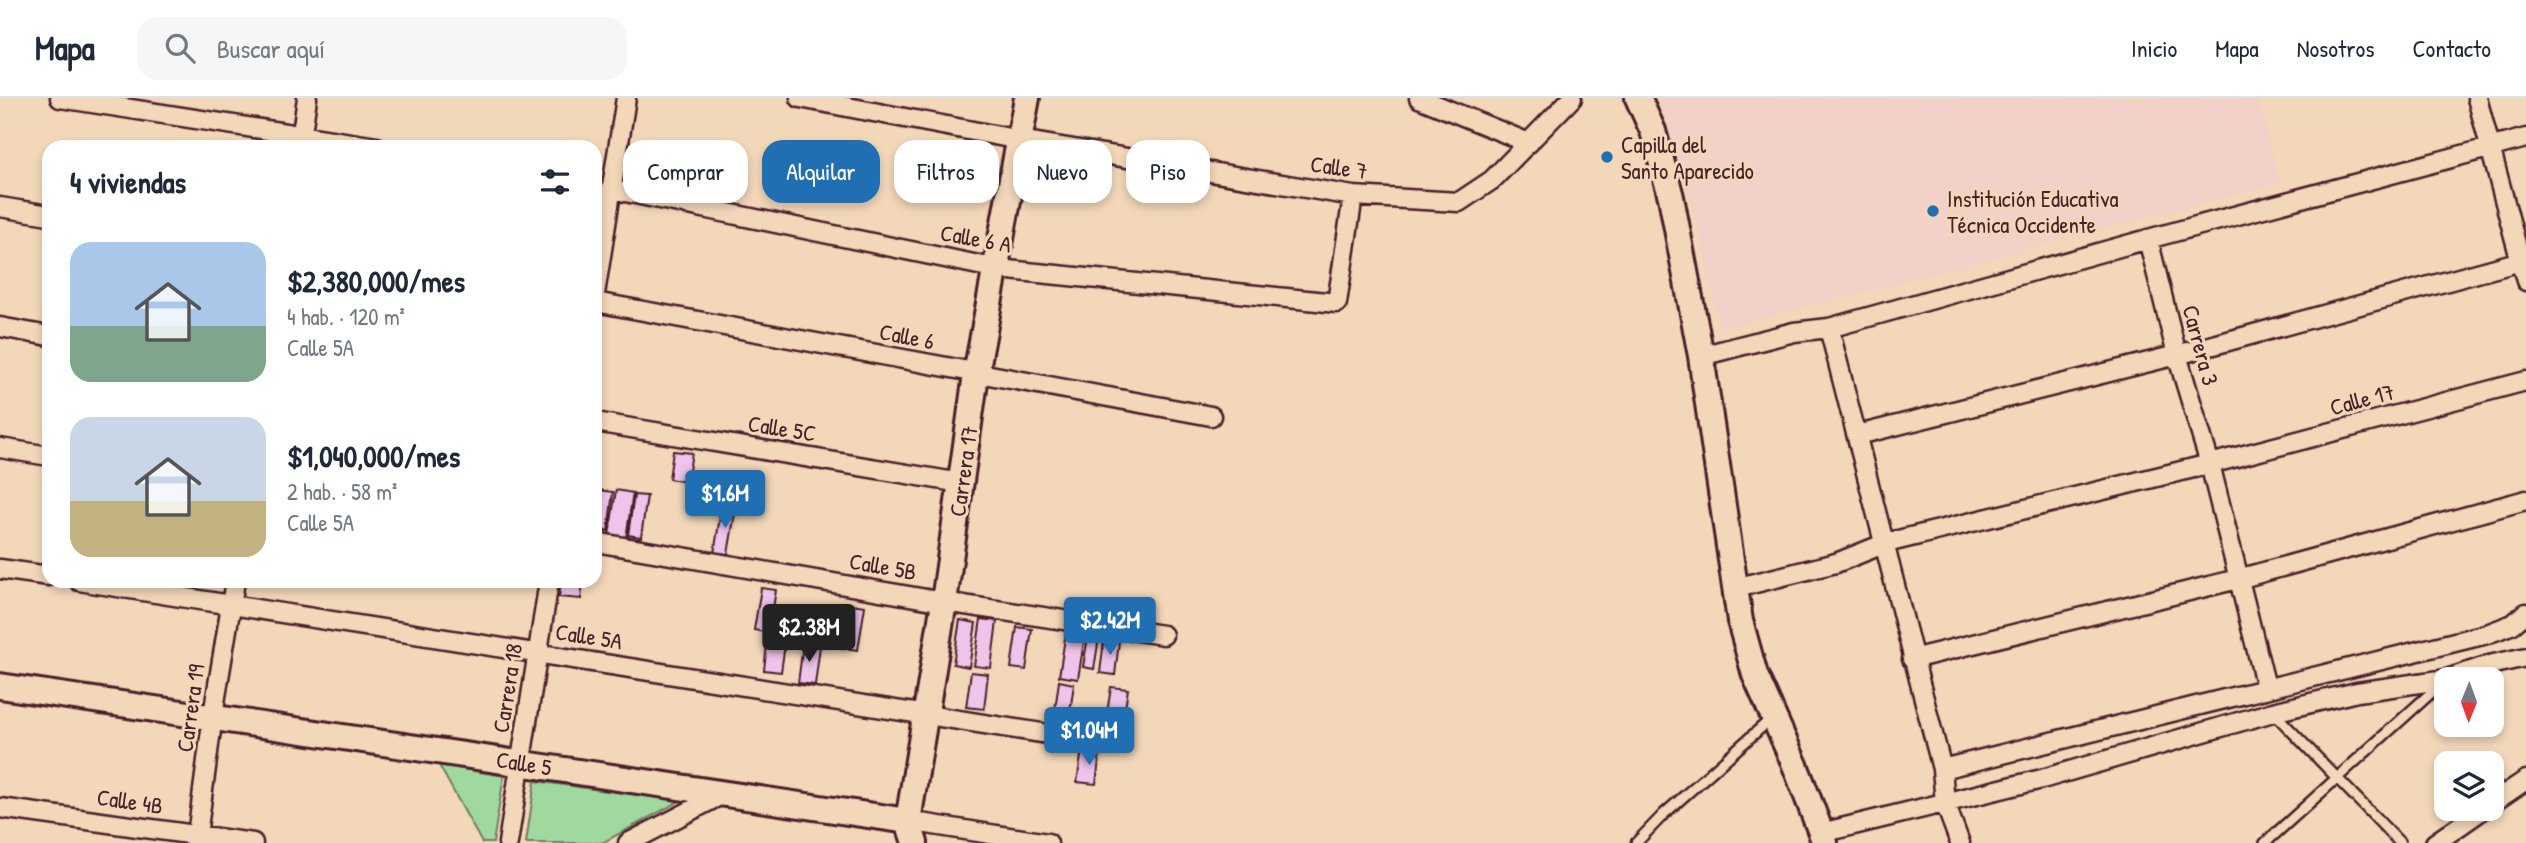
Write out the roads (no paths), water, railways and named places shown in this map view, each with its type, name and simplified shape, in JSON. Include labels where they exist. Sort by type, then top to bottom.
[{"type":"street","points":[[60,98],[290,140]]},
{"type":"street","points":[[301,140],[307,98]]},
{"type":"street","points":[[602,248],[625,98]]},
{"type":"street","name":"Calle 7","points":[[800,98],[1015,140]]},
{"type":"street","name":"Carrera 17","points":[[1020,140],[1027,98]]},
{"type":"street","points":[[1419,98],[1529,143],[1572,98]]},
{"type":"street","points":[[1638,98],[1653,131],[1671,197],[1701,356],[1707,414],[1740,621],[1755,675],[1823,838],[2273,712],[2357,692],[2434,681]]},
{"type":"street","points":[[2477,98],[2526,281]]},
{"type":"street","points":[[1701,356],[1794,332],[1829,328],[2147,239],[2526,138]]},
{"type":"street","name":"Calle 7","points":[[1112,156],[1353,196],[1459,202],[1492,180],[1529,143]]},
{"type":"street","name":"Carrera 17","points":[[907,836],[976,374],[1013,182]]},
{"type":"street","name":"Calle 6 A","points":[[611,189],[998,269],[1337,303],[1353,196]]},
{"type":"street","points":[[0,207],[42,214]]},
{"type":"street","name":"Carrera 3","points":[[2147,239],[2177,355],[2210,464],[2266,687]]},
{"type":"street","points":[[1858,435],[2177,355],[2521,261]]},
{"type":"street","name":"Calle 6","points":[[602,303],[1210,416]]},
{"type":"street","points":[[0,327],[42,335]]},
{"type":"street","points":[[1829,328],[1942,769],[1945,803],[1960,843]]},
{"type":"street","name":"Calle 17","points":[[1735,588],[1836,563],[1886,543],[2210,464],[2526,381]]},
{"type":"street","name":"Calle 5C","points":[[602,423],[961,483]]},
{"type":"street","points":[[0,449],[42,455]]},
{"type":"street","points":[[1912,659],[2238,579],[2526,500]]},
{"type":"street","name":"Calle 5B","points":[[602,543],[1163,635]]},
{"type":"street","points":[[0,569],[42,575]]},
{"type":"street","name":"Calle 5A","points":[[123,588],[1092,741]]},
{"type":"street","name":"Carrera 19","points":[[197,839],[213,715],[234,588]]},
{"type":"street","name":"Carrera 18","points":[[508,843],[548,588]]},
{"type":"street","points":[[1942,769],[2487,634],[2513,624],[2526,613]]},
{"type":"street","points":[[2483,667],[2526,657]]},
{"type":"street","name":"Calle 5","points":[[0,686],[213,715],[725,793],[907,836],[1048,843]]},
{"type":"street","points":[[2504,795],[2526,780]]},
{"type":"street","points":[[628,843],[725,793]]},
{"type":"street","name":"Calle 4B","points":[[0,808],[197,839],[253,843]]},
{"type":"street","points":[[2435,843],[2466,821]]},
{"type":"lane","points":[[2265,843],[2434,690]]},
{"type":"lane","points":[[2273,712],[2400,843]]},
{"type":"lane","points":[[1636,843],[1664,814],[1773,716]]},
{"type":"place","name":"Capilla del Santo Aparecido","points":[[1607,157]]},
{"type":"place","name":"Institución Educativa Técnica Occidente","points":[[1933,211]]}]
